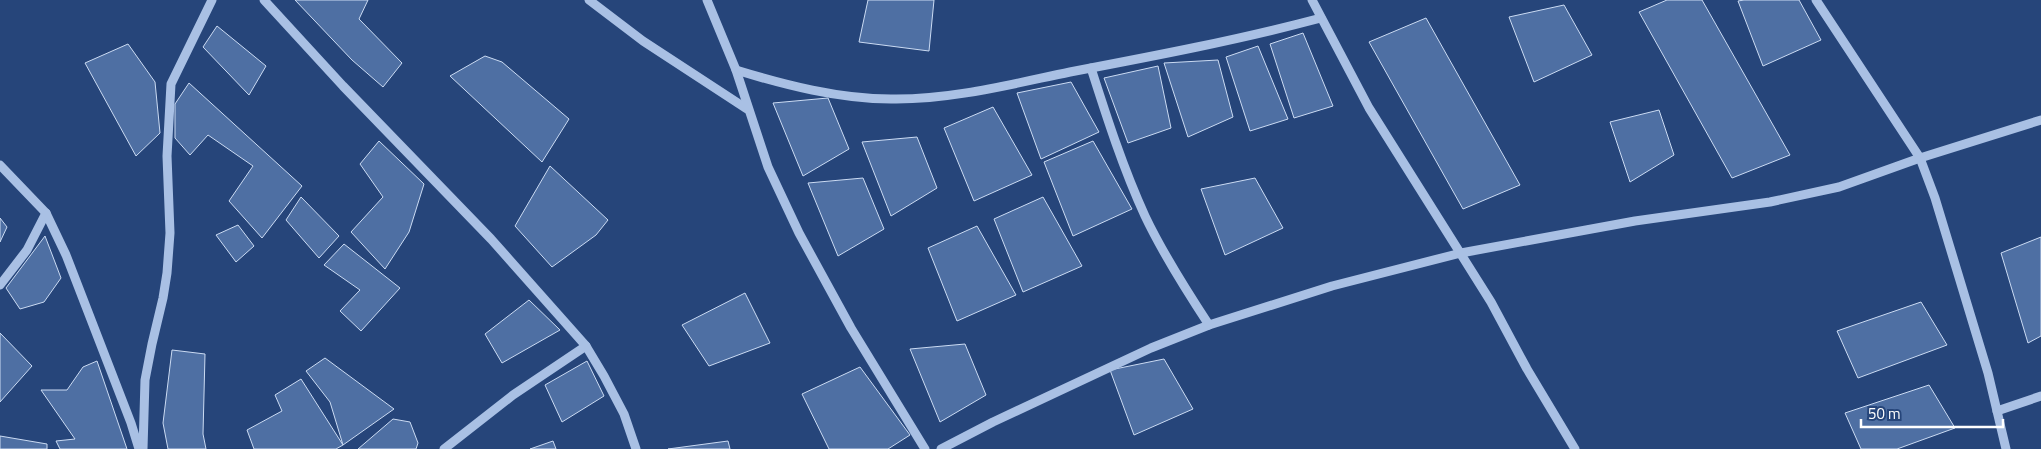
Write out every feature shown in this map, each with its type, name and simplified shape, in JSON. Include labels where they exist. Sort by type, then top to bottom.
[{"type":"street","points":[[143,449],[145,380],[163,298],[170,233],[167,156],[171,84],[212,0]]},
{"type":"street","points":[[264,0],[343,86],[491,239],[586,346],[624,414],[636,449]]},
{"type":"street","points":[[589,0],[643,41],[748,109]]},
{"type":"street","points":[[707,0],[736,70],[768,167],[798,233],[851,328],[924,449]]},
{"type":"street","points":[[1312,0],[1370,108],[1491,302],[1526,370],[1575,449]]},
{"type":"street","points":[[1816,0],[1920,158],[1935,198],[1988,373],[2006,449]]},
{"type":"street","points":[[736,70],[774,82],[848,96],[890,99],[929,98],[1139,60],[1265,33],[1321,18]]},
{"type":"street","points":[[1091,68],[1112,134],[1146,216],[1179,279],[1209,325]]},
{"type":"street","points":[[941,449],[993,422],[1151,348],[1209,325],[1332,286],[1461,253],[1635,221],[1770,202],[1839,186],[2041,120]]},
{"type":"street","points":[[0,165],[46,213],[66,255],[139,449]]},
{"type":"street","points":[[0,285],[27,250],[46,213]]},
{"type":"street","points":[[444,449],[514,395],[586,346]]},
{"type":"street","points":[[1997,412],[2041,396]]},
{"type":"building","points":[[295,0],[368,0],[359,19],[402,63],[383,87],[352,60]]},
{"type":"building","points":[[868,0],[934,0],[929,51],[859,42]]},
{"type":"building","points":[[1667,0],[1702,0],[1790,155],[1732,178],[1639,12]]},
{"type":"building","points":[[1799,0],[1821,40],[1763,66],[1738,1]]},
{"type":"building","points":[[1564,5],[1592,55],[1534,82],[1509,17]]},
{"type":"building","points":[[1426,18],[1520,185],[1463,209],[1369,42]]},
{"type":"building","points":[[217,26],[266,66],[249,95],[203,47]]},
{"type":"building","points":[[1303,33],[1333,106],[1294,118],[1270,44]]},
{"type":"building","points":[[128,44],[155,82],[160,133],[136,156],[85,63]]},
{"type":"building","points":[[1258,46],[1288,119],[1250,131],[1226,57]]},
{"type":"building","points":[[485,56],[502,62],[569,119],[542,162],[450,76]]},
{"type":"building","points":[[1218,60],[1233,117],[1188,137],[1164,63]]},
{"type":"building","points":[[1158,66],[1171,128],[1128,143],[1104,78]]},
{"type":"building","points":[[1071,82],[1099,132],[1041,159],[1017,93]]},
{"type":"building","points":[[189,83],[302,186],[262,238],[229,201],[253,166],[208,135],[190,155],[175,138],[175,104]]},
{"type":"building","points":[[828,98],[849,149],[803,176],[773,103]]},
{"type":"building","points":[[993,107],[1032,175],[974,201],[944,128]]},
{"type":"building","points":[[1659,110],[1674,155],[1630,182],[1610,122]]},
{"type":"building","points":[[917,137],[937,188],[891,216],[862,142]]},
{"type":"building","points":[[379,141],[424,184],[409,232],[385,269],[351,232],[383,197],[360,164]]},
{"type":"building","points":[[1093,141],[1132,209],[1073,236],[1044,162]]},
{"type":"building","points":[[550,166],[608,220],[596,235],[552,267],[515,226]]},
{"type":"building","points":[[863,178],[884,229],[838,256],[808,183]]},
{"type":"building","points":[[1255,178],[1283,228],[1225,255],[1201,189]]},
{"type":"building","points":[[301,197],[339,236],[319,258],[286,220]]},
{"type":"building","points":[[1043,197],[1082,266],[1023,292],[994,219]]},
{"type":"building","points":[[0,218],[7,227],[0,242]]},
{"type":"building","points":[[238,225],[254,246],[236,262],[216,235]]},
{"type":"building","points":[[977,226],[1016,295],[957,321],[928,248]]},
{"type":"building","points":[[45,236],[61,278],[44,302],[20,309],[6,288]]},
{"type":"building","points":[[2041,237],[2041,336],[2028,343],[2001,253]]},
{"type":"building","points":[[344,244],[400,288],[361,331],[340,311],[360,290],[324,265]]},
{"type":"building","points":[[745,293],[770,343],[709,366],[682,325]]},
{"type":"building","points":[[529,300],[560,330],[502,363],[485,334]]},
{"type":"building","points":[[1921,302],[1947,345],[1858,378],[1837,331]]},
{"type":"building","points":[[0,333],[32,366],[0,402]]},
{"type":"building","points":[[965,344],[986,395],[940,422],[910,349]]},
{"type":"building","points":[[172,350],[205,354],[203,434],[206,449],[168,449],[163,423]]},
{"type":"building","points":[[325,358],[394,409],[343,445],[330,402],[306,371]]},
{"type":"building","points":[[1164,359],[1193,409],[1134,435],[1110,370]]},
{"type":"building","points":[[97,361],[127,449],[60,449],[56,441],[75,439],[41,390],[67,390],[83,367]]},
{"type":"building","points":[[587,361],[604,396],[562,422],[545,385]]},
{"type":"building","points":[[860,367],[910,435],[888,449],[829,449],[802,394]]},
{"type":"building","points":[[301,379],[343,445],[336,449],[254,449],[247,430],[282,411],[275,395]]},
{"type":"building","points":[[1929,385],[1955,428],[1897,449],[1861,449],[1845,413]]},
{"type":"building","points":[[393,419],[410,422],[418,443],[416,449],[358,449]]},
{"type":"building","points":[[0,436],[47,444],[47,449],[0,449]]},
{"type":"building","points":[[553,441],[556,449],[530,449]]},
{"type":"building","points":[[728,441],[730,449],[668,449]]}]
